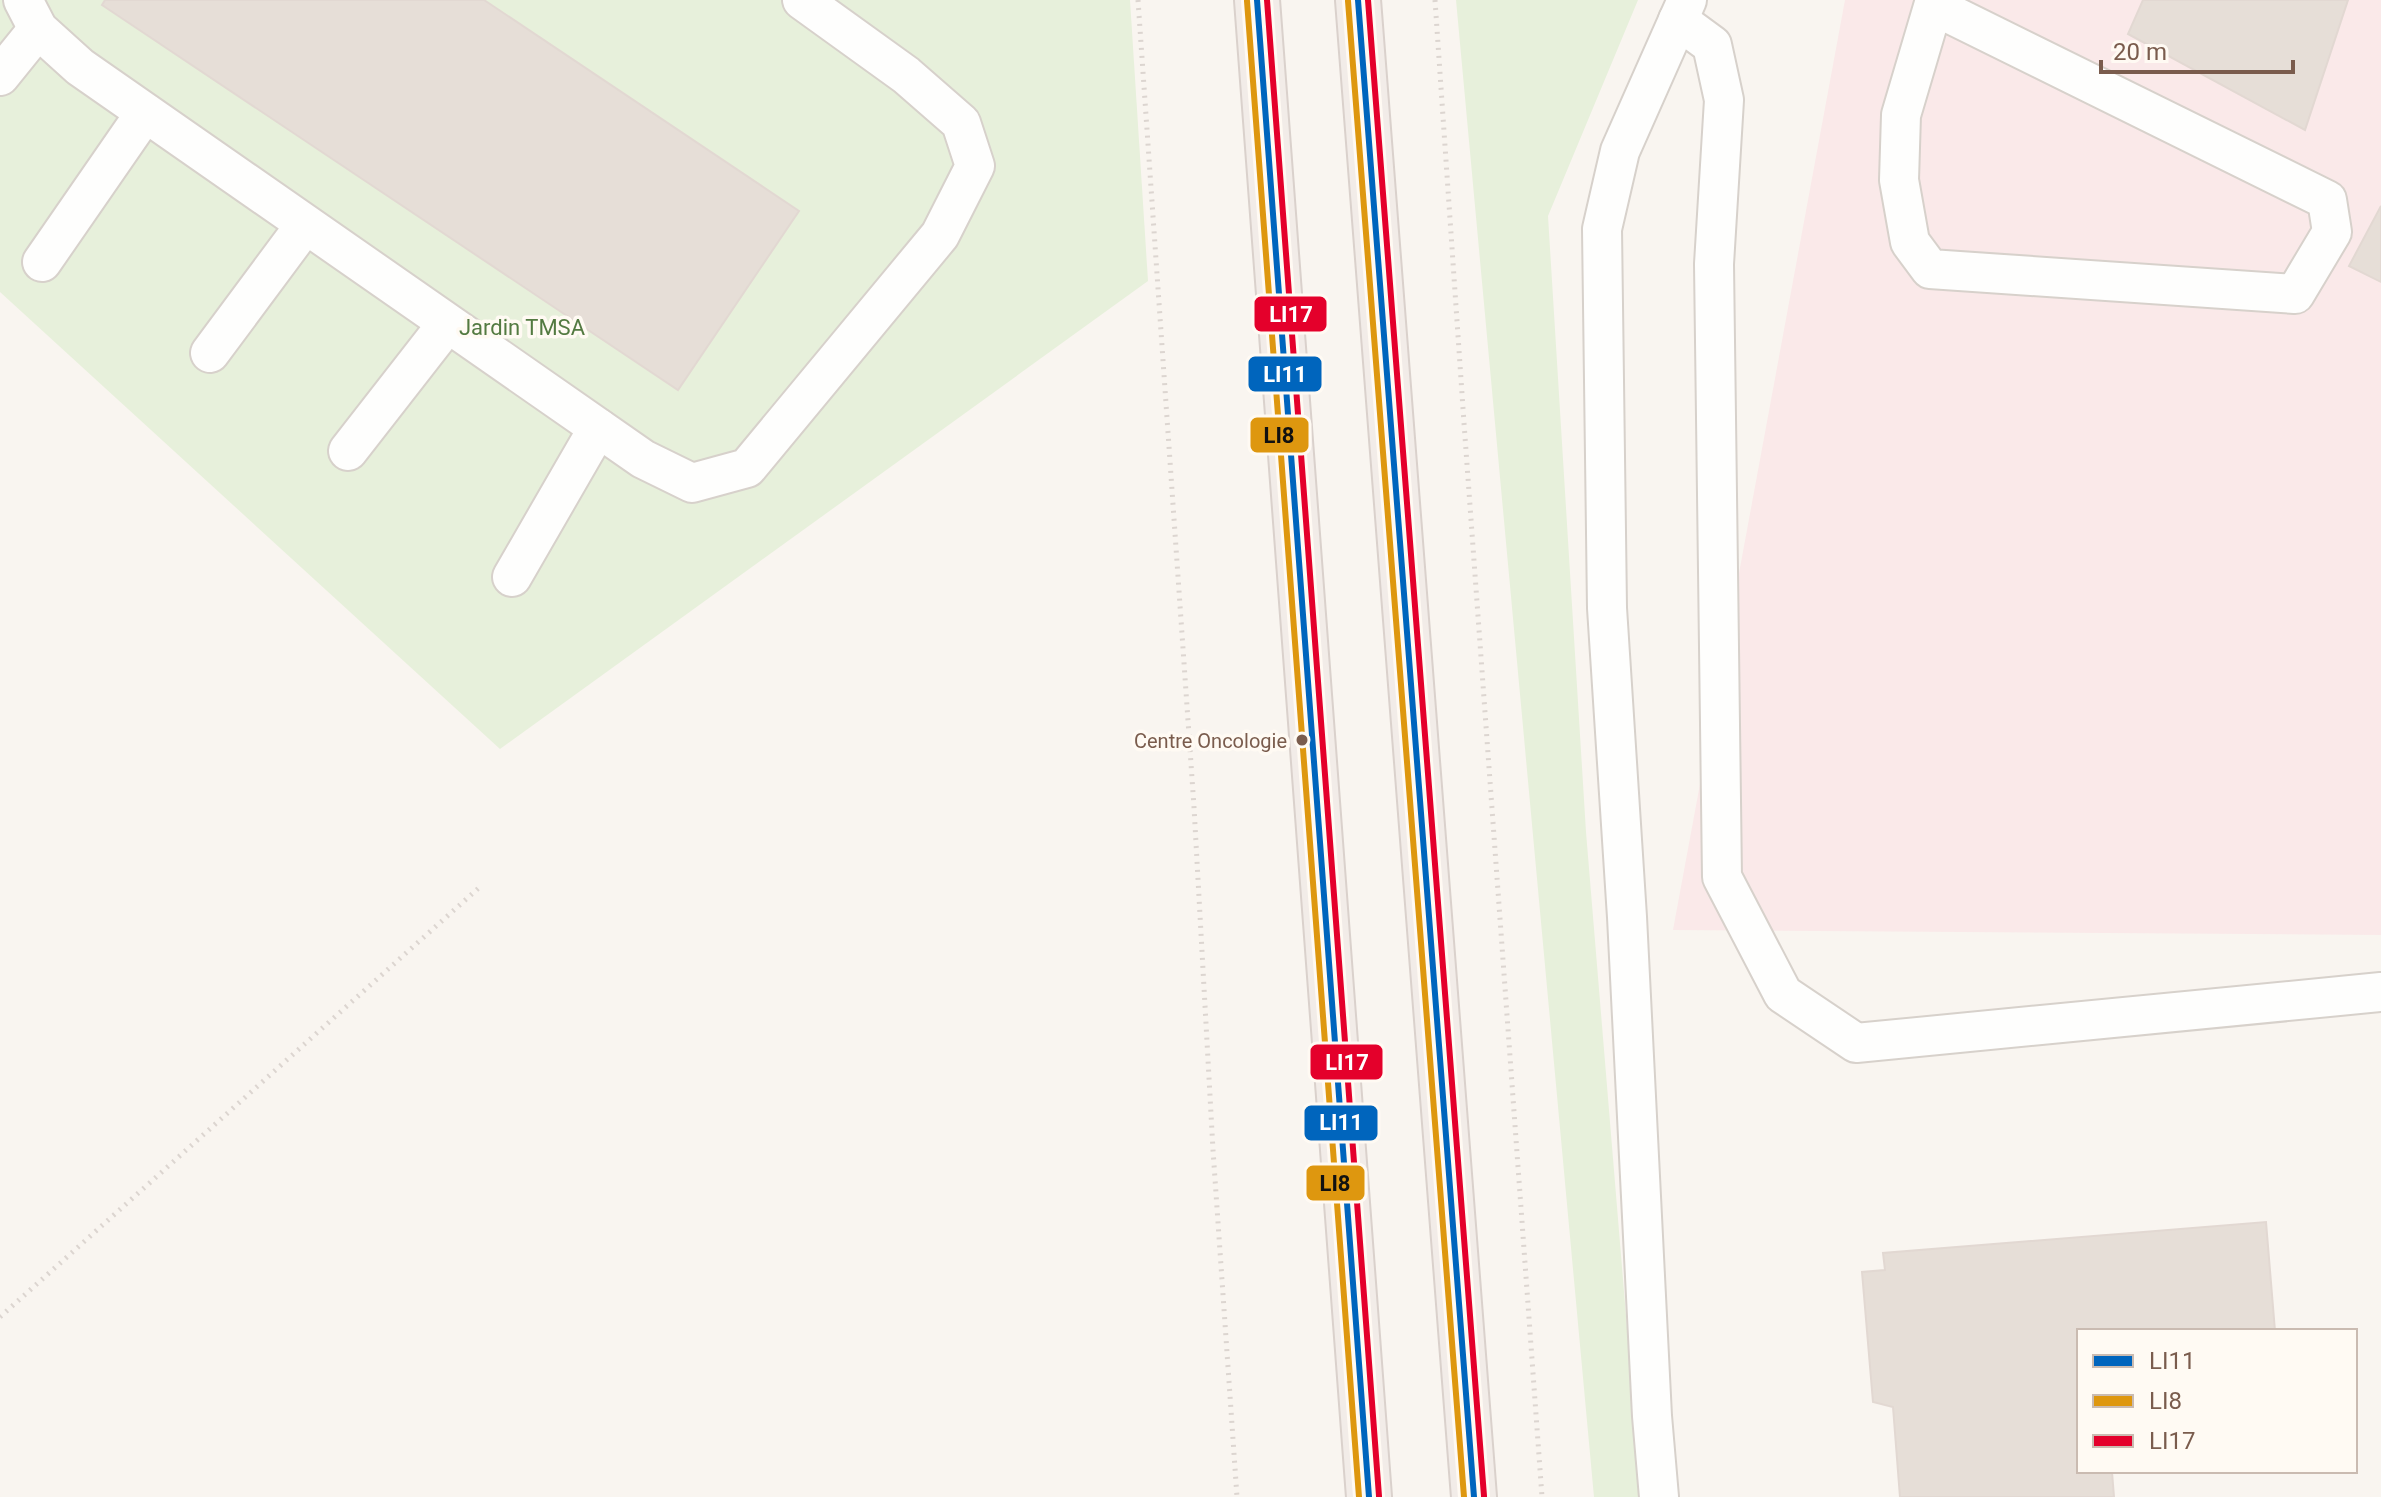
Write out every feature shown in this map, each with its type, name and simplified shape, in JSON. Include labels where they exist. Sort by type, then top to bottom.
[{"type":"highway","points":[[1257,0],[1369,1497]]},
{"type":"highway","points":[[1358,0],[1474,1497]]},
{"type":"lane","points":[[0,76],[30,15],[80,67],[145,113],[643,459],[692,483],[747,468],[940,235],[975,166],[961,123],[906,75],[802,0]]},
{"type":"lane","points":[[1935,3],[2327,200],[2332,232],[2295,294],[1930,269],[1910,242],[1899,180],[1901,115],[1935,3]]},
{"type":"lane","points":[[1659,1497],[1607,608],[1602,229],[1620,151],[1683,10],[1712,45],[1724,100],[1714,264],[1722,877],[1783,994],[1856,1043],[2381,992]]},
{"type":"lane","points":[[42,262],[145,113]]},
{"type":"lane","points":[[210,353],[305,225]]},
{"type":"lane","points":[[348,451],[447,324]]},
{"type":"lane","points":[[512,577],[598,428]]},
{"type":"path","points":[[1138,0],[1193,791],[1237,1497]]},
{"type":"path","points":[[1435,0],[1542,1497]]},
{"type":"path","points":[[0,1317],[482,885]]},
{"type":"shaded area","points":[[1845,0],[2381,0],[2381,935],[1673,930]]},
{"type":"green space","name":"Jardin TMSA","points":[[0,0],[1130,0],[1148,281],[500,749],[0,292]]},
{"type":"green space","points":[[1456,0],[1638,0],[1548,216],[1586,832],[1641,1497],[1594,1497]]},
{"type":"building","points":[[105,0],[484,0],[799,211],[678,390],[102,5]]},
{"type":"building","points":[[2143,0],[2348,0],[2305,130],[2128,34]]},
{"type":"building","points":[[2381,206],[2381,282],[2349,266]]},
{"type":"building","points":[[2266,1222],[2275,1329],[2077,1329],[2077,1473],[2112,1473],[2114,1497],[1900,1497],[1893,1407],[1873,1402],[1862,1272],[1885,1270],[1883,1253]]},
{"type":"transit line","name":"LI11","points":[[1257,0],[1369,1497]]},
{"type":"transit line","name":"LI17","points":[[1267,0],[1379,1496]]},
{"type":"transit line","name":"LI11","points":[[1358,0],[1474,1497]]},
{"type":"transit line","name":"LI17","points":[[1368,0],[1484,1496]]},
{"type":"transit line","name":"LI8","points":[[1247,1],[1359,1497]]},
{"type":"transit line","name":"LI8","points":[[1348,1],[1464,1497]]},
{"type":"place","name":"Centre Oncologie","points":[[1302,740]]}]
